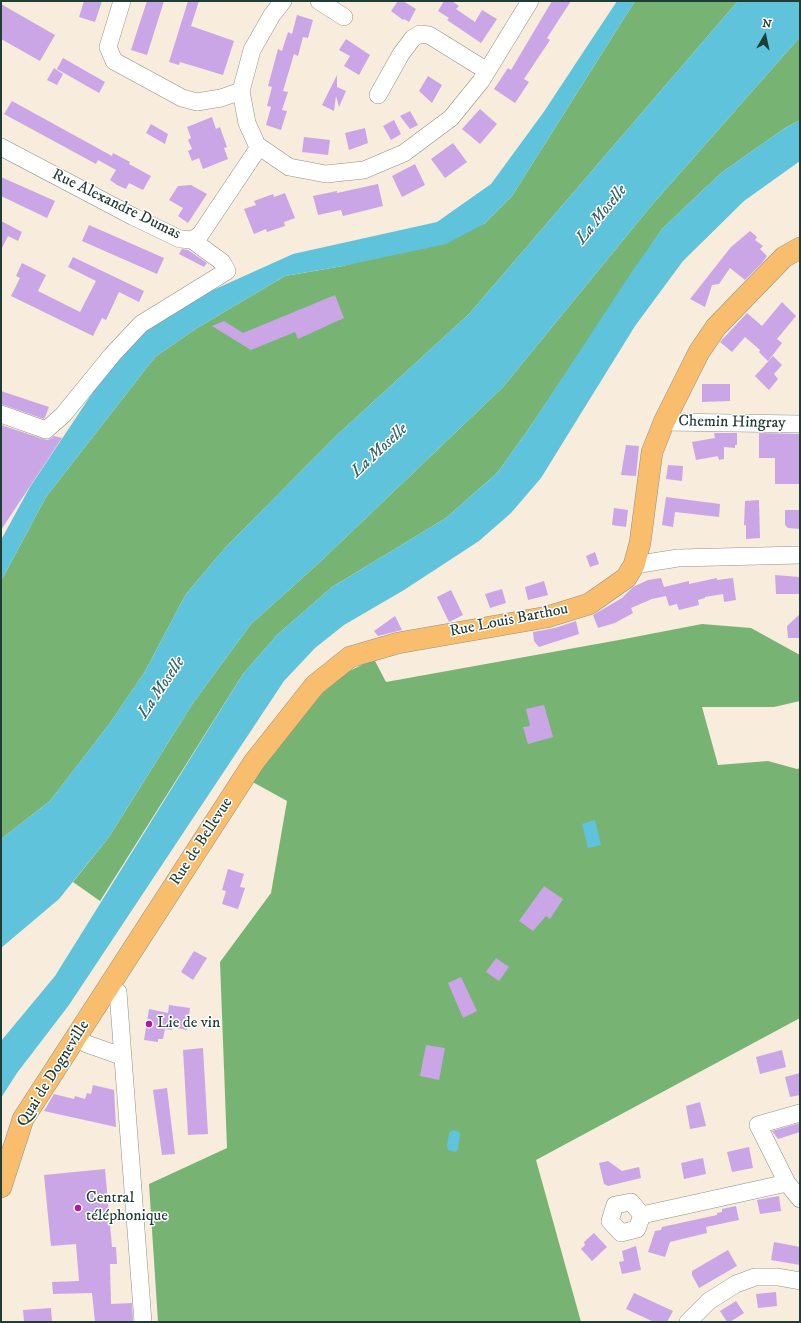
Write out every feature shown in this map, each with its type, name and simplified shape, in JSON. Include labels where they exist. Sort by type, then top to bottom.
[{"type":"main road","name":"Rue Louis Barthou","points":[[359,655],[398,643],[547,617],[589,604],[626,578],[634,565],[640,543],[652,452],[699,352],[716,327],[784,257],[800,248]]},
{"type":"main road","name":"Rue de Bellevue","points":[[108,988],[254,762],[314,685],[350,657],[359,655]]},
{"type":"main road","name":"Quai de Dogneville","points":[[1,1187],[23,1119],[108,988]]},
{"type":"street","points":[[122,1],[108,47],[114,61],[182,98],[197,102],[221,98],[241,92]]},
{"type":"street","points":[[283,1],[272,15],[252,50],[241,92],[247,123],[259,147],[289,167],[326,174],[364,170],[404,153],[451,118],[481,81],[530,1]]},
{"type":"street","points":[[319,1],[344,17]]},
{"type":"street","points":[[378,95],[401,54],[413,38],[420,34],[429,35],[487,70]]},
{"type":"street","name":"Rue Alexandre Dumas","points":[[1,147],[134,217],[180,239],[192,240],[200,235],[259,147]]},
{"type":"street","points":[[1,414],[46,430],[63,415],[112,355],[142,324],[227,271],[222,262],[192,240]]},
{"type":"street","name":"Chemin Hingray","points":[[667,422],[800,424]]},
{"type":"street","points":[[634,565],[678,558],[800,555]]},
{"type":"street","points":[[108,988],[118,992],[121,1056],[143,1322]]},
{"type":"street","points":[[76,1038],[87,1044],[121,1056]]},
{"type":"street","points":[[800,1113],[758,1126],[787,1183],[800,1199]]},
{"type":"street","points":[[642,1215],[787,1183]]},
{"type":"street","points":[[688,1322],[709,1301],[736,1284],[755,1277],[778,1277],[800,1281]]},
{"type":"green space","points":[[635,1],[738,1],[469,314],[336,436],[225,548],[186,594],[144,673],[110,723],[50,801],[1,839],[1,581],[46,497],[155,357],[197,328],[285,276],[343,266],[484,224],[512,196]]},
{"type":"green space","points":[[800,37],[800,120],[785,128],[721,173],[662,229],[530,427],[498,472],[446,518],[332,587],[277,635],[243,674],[100,901],[73,882],[109,837],[193,703],[251,624],[320,562],[503,387],[651,206]]},
{"type":"green space","points":[[702,624],[751,628],[800,655],[800,701],[774,707],[702,707],[718,765],[768,761],[797,769],[800,768],[800,1018],[536,1160],[581,1322],[158,1322],[149,1184],[227,1148],[220,962],[271,893],[287,801],[249,780],[335,678],[374,659],[386,682]]},
{"type":"water","points":[[617,1],[635,1],[512,196],[484,224],[446,244],[343,266],[285,276],[197,328],[155,357],[46,497],[1,581],[1,540],[30,487],[103,377],[146,330],[182,304],[293,254],[437,222],[491,184],[543,113]]},
{"type":"water","name":"La Moselle","points":[[738,1],[800,1],[800,37],[651,206],[503,387],[320,562],[251,624],[193,703],[109,837],[59,899],[1,948],[1,839],[50,801],[110,723],[144,673],[186,594],[225,548],[336,436],[469,314]]},
{"type":"water","points":[[800,120],[800,161],[744,201],[683,261],[635,326],[541,478],[511,513],[479,541],[404,590],[344,625],[315,648],[284,681],[69,1005],[17,1073],[1,1098],[1,1041],[55,976],[243,674],[277,635],[332,587],[446,518],[498,472],[530,427],[633,270],[662,229],[721,173],[785,128]]},
{"type":"water","points":[[595,820],[601,845],[588,848],[582,824]]},
{"type":"water","points":[[453,1130],[459,1132],[460,1135],[458,1149],[455,1152],[448,1150],[447,1146],[449,1133]]},
{"type":"building","points":[[84,1],[102,1],[95,22],[79,17]]},
{"type":"building","points":[[147,1],[164,1],[147,55],[131,50]]},
{"type":"building","points":[[188,1],[199,1],[191,26],[234,41],[223,75],[180,62],[179,65],[169,62]]},
{"type":"building","points":[[398,1],[403,1],[416,9],[409,22],[404,19],[403,20],[391,11]]},
{"type":"building","points":[[444,1],[452,1],[459,6],[456,9],[475,22],[482,10],[497,19],[481,43],[447,20],[449,18],[438,11]]},
{"type":"building","points":[[552,1],[571,1],[547,38],[550,40],[524,79],[529,82],[515,103],[494,89],[508,68],[511,70]]},
{"type":"building","points":[[1,4],[55,35],[40,61],[1,39]]},
{"type":"building","points":[[297,15],[313,20],[308,38],[303,37],[298,56],[294,54],[283,91],[288,92],[282,110],[287,111],[281,130],[266,125],[271,107],[267,106],[272,87],[268,86],[278,49],[282,51],[288,32],[292,34]]},
{"type":"building","points":[[346,39],[370,55],[359,75],[344,66],[350,56],[339,50]]},
{"type":"building","points":[[63,58],[105,82],[99,93],[57,69]]},
{"type":"building","points":[[54,68],[63,74],[57,85],[47,80]]},
{"type":"building","points":[[337,75],[337,87],[346,91],[339,107],[336,96],[334,111],[322,105]]},
{"type":"building","points":[[428,76],[442,85],[432,103],[419,91]]},
{"type":"building","points":[[12,101],[112,156],[113,153],[130,162],[129,164],[151,176],[143,190],[129,183],[126,189],[117,185],[110,180],[116,170],[98,160],[96,164],[4,114]]},
{"type":"building","points":[[480,109],[497,124],[480,144],[462,129]]},
{"type":"building","points":[[410,111],[418,125],[410,129],[400,116]]},
{"type":"building","points":[[212,117],[216,129],[220,127],[227,147],[224,148],[228,159],[203,169],[199,158],[192,161],[188,151],[192,149],[188,140],[191,138],[187,127]]},
{"type":"building","points":[[394,120],[401,134],[391,140],[383,126]]},
{"type":"building","points":[[151,124],[168,134],[165,144],[146,133]]},
{"type":"building","points":[[365,128],[368,143],[349,150],[345,133]]},
{"type":"building","points":[[304,137],[330,140],[328,155],[302,152]]},
{"type":"building","points":[[453,143],[467,162],[445,178],[431,159]]},
{"type":"building","points":[[415,164],[425,185],[402,197],[392,176]]},
{"type":"building","points":[[1,177],[55,201],[47,218],[1,196]]},
{"type":"building","points":[[378,184],[383,206],[343,216],[341,210],[318,215],[313,196],[337,191],[337,193]]},
{"type":"building","points":[[191,185],[207,194],[188,223],[178,216],[183,208],[169,200],[178,186]]},
{"type":"building","points":[[285,193],[295,218],[284,222],[285,226],[267,232],[266,229],[254,234],[244,209],[256,205],[254,201],[273,194],[274,197]]},
{"type":"building","points":[[1,221],[22,232],[18,241],[8,236],[1,250]]},
{"type":"building","points":[[89,225],[164,258],[157,274],[82,241]]},
{"type":"building","points":[[750,231],[757,237],[755,240],[763,246],[760,249],[767,256],[762,263],[745,280],[730,268],[719,284],[712,285],[705,307],[690,299],[731,247]]},
{"type":"building","points":[[182,249],[188,250],[207,263],[204,267],[179,254]]},
{"type":"building","points":[[73,257],[144,291],[139,302],[119,292],[106,320],[102,318],[93,336],[11,296],[20,278],[16,276],[22,263],[46,275],[38,291],[80,312],[96,281],[68,267]]},
{"type":"building","points":[[335,295],[344,318],[298,339],[295,332],[251,350],[212,326],[224,321],[243,333]]},
{"type":"building","points":[[782,302],[796,316],[777,339],[782,343],[768,361],[759,352],[760,350],[745,337],[732,352],[720,342],[747,313],[762,326]]},
{"type":"building","points":[[773,356],[782,365],[774,374],[778,379],[769,390],[755,376]]},
{"type":"building","points":[[702,384],[730,384],[730,401],[702,402]]},
{"type":"building","points":[[1,391],[49,407],[44,419],[1,404]]},
{"type":"building","points":[[1,425],[43,439],[48,440],[54,436],[62,438],[1,530]]},
{"type":"building","points":[[714,433],[737,433],[737,445],[735,445],[735,448],[724,447],[724,459],[719,460],[718,456],[696,460],[692,442],[715,438]]},
{"type":"building","points":[[759,433],[800,434],[800,484],[775,484],[775,458],[759,458]]},
{"type":"building","points":[[626,445],[639,446],[636,476],[621,475]]},
{"type":"building","points":[[668,465],[683,466],[682,481],[666,479]]},
{"type":"building","points":[[666,497],[720,504],[719,517],[675,512],[673,527],[662,525]]},
{"type":"building","points":[[759,500],[760,538],[746,539],[746,525],[744,525],[745,501]]},
{"type":"building","points":[[614,508],[628,510],[626,527],[612,525]]},
{"type":"building","points":[[785,510],[800,510],[800,529],[788,528],[785,525]]},
{"type":"building","points":[[595,552],[599,564],[590,567],[586,556]]},
{"type":"building","points":[[775,575],[799,577],[799,594],[776,594]]},
{"type":"building","points":[[661,578],[664,587],[689,581],[689,584],[717,578],[717,580],[733,578],[736,600],[724,602],[723,594],[705,597],[698,600],[699,605],[679,610],[677,604],[669,606],[666,596],[652,599],[631,608],[633,613],[615,623],[598,628],[593,615],[622,598],[633,587],[648,580]]},
{"type":"building","points":[[544,581],[548,595],[528,600],[525,587]]},
{"type":"building","points":[[502,589],[506,603],[490,608],[485,594]]},
{"type":"building","points":[[451,590],[463,615],[449,622],[437,597]]},
{"type":"building","points":[[800,614],[800,638],[788,638],[787,626]]},
{"type":"building","points":[[395,616],[402,630],[378,636],[374,631]]},
{"type":"building","points":[[576,621],[579,634],[539,647],[534,641],[533,632],[555,628]]},
{"type":"building","points":[[544,705],[553,737],[528,744],[523,727],[530,726],[526,709]]},
{"type":"building","points":[[228,869],[244,874],[240,887],[245,888],[238,909],[222,904],[226,891],[222,890]]},
{"type":"building","points":[[544,886],[563,899],[550,919],[546,916],[533,931],[519,921]]},
{"type":"building","points":[[194,951],[207,958],[193,980],[181,972]]},
{"type":"building","points":[[496,958],[509,967],[499,981],[486,972]]},
{"type":"building","points":[[461,977],[477,1011],[463,1018],[448,983]]},
{"type":"building","points":[[169,1005],[190,1008],[187,1030],[172,1027],[172,1030],[165,1029],[163,1039],[158,1039],[158,1042],[144,1040],[149,1009],[168,1013]]},
{"type":"building","points":[[426,1045],[445,1048],[439,1080],[420,1076]]},
{"type":"building","points":[[203,1048],[208,1134],[188,1135],[183,1050]]},
{"type":"building","points":[[782,1050],[786,1067],[760,1074],[756,1057]]},
{"type":"building","points":[[800,1073],[800,1095],[790,1097],[785,1077]]},
{"type":"building","points":[[93,1085],[114,1090],[116,1127],[44,1111],[54,1094],[74,1099],[75,1096],[85,1099],[87,1093],[91,1094]]},
{"type":"building","points":[[167,1088],[175,1154],[162,1155],[153,1090]]},
{"type":"building","points":[[700,1102],[706,1126],[690,1129],[686,1106]]},
{"type":"building","points":[[800,1123],[800,1132],[778,1139],[772,1131]]},
{"type":"building","points":[[749,1147],[753,1168],[732,1172],[727,1152]]},
{"type":"building","points":[[703,1158],[706,1174],[684,1179],[681,1163]]},
{"type":"building","points":[[608,1161],[622,1171],[639,1167],[641,1178],[608,1186],[604,1184],[599,1163]]},
{"type":"building","name":"Central téléphonique","points":[[105,1169],[112,1247],[116,1247],[117,1264],[110,1264],[111,1304],[132,1303],[133,1322],[95,1322],[92,1293],[53,1294],[52,1282],[79,1281],[76,1244],[51,1246],[44,1175]]},
{"type":"building","points":[[779,1196],[781,1211],[760,1214],[757,1200]]},
{"type":"building","points":[[736,1206],[739,1220],[706,1227],[707,1233],[670,1242],[665,1257],[648,1252],[655,1231],[661,1230],[662,1227],[717,1215],[717,1213],[722,1212],[722,1209]]},
{"type":"building","points":[[594,1233],[607,1247],[592,1261],[581,1249],[585,1245],[584,1242]]},
{"type":"building","points":[[774,1242],[800,1247],[800,1265],[771,1260]]},
{"type":"building","points":[[636,1246],[641,1270],[622,1274],[619,1262],[624,1261],[622,1251]]},
{"type":"building","points":[[728,1250],[737,1266],[699,1288],[692,1275],[692,1271]]},
{"type":"building","points":[[776,1292],[777,1306],[758,1308],[756,1294]]},
{"type":"building","points":[[634,1293],[673,1311],[667,1322],[654,1322],[626,1309]]},
{"type":"building","points":[[736,1301],[744,1313],[730,1322],[727,1322],[720,1311]]},
{"type":"building","points":[[51,1308],[52,1322],[24,1322],[23,1310]]},
{"type":"place","name":"Lie de vin","points":[[149,1024]]},
{"type":"place","name":"Central téléphonique","points":[[78,1208]]}]
